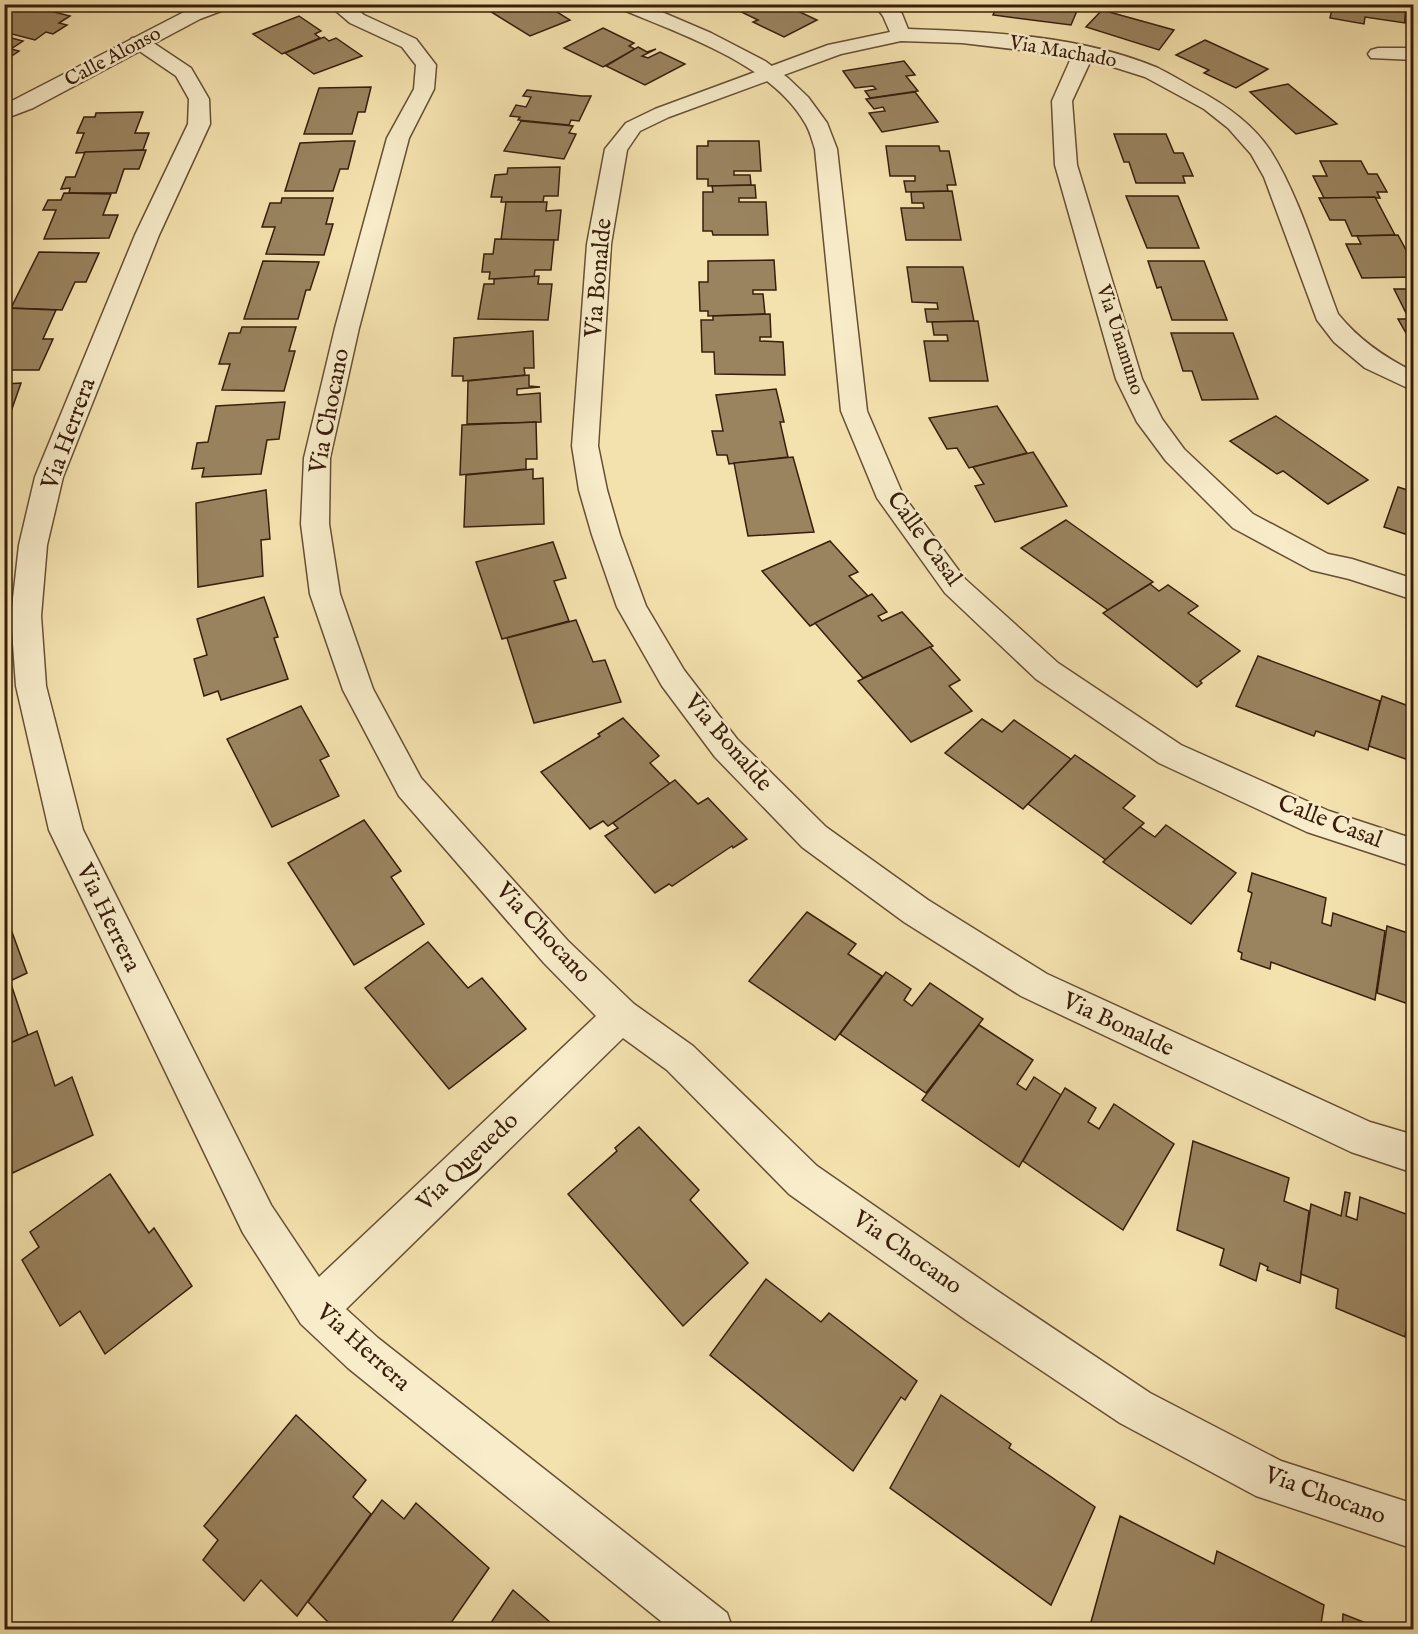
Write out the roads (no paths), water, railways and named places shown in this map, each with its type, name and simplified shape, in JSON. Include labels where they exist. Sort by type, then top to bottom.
[{"type":"street","name":"Calle Alonso","points":[[4,113],[26,105],[139,42],[193,15],[222,4]]},
{"type":"street","name":"Via Chocano","points":[[337,4],[357,19],[409,43],[426,65],[424,89],[398,138],[347,328],[317,459],[315,524],[325,594],[358,690],[411,787],[556,952],[621,1016],[680,1058],[803,1180],[981,1305],[1136,1408],[1272,1480],[1413,1527]]},
{"type":"street","name":"Calle Casal","points":[[627,4],[720,45],[770,74],[795,97],[815,122],[826,149],[854,411],[891,498],[955,586],[1047,671],[1170,754],[1319,822],[1413,853]]},
{"type":"street","points":[[884,4],[892,14],[901,35]]},
{"type":"street","name":"Via Machado","points":[[770,74],[835,48],[901,35],[962,37],[1084,52],[1152,73],[1211,105],[1235,124],[1260,151],[1275,177],[1326,315],[1343,338],[1374,362],[1413,383]]},
{"type":"street","name":"Via Herrera","points":[[139,42],[184,72],[200,99],[199,124],[147,235],[50,477],[33,545],[26,616],[31,686],[66,830],[257,1219],[316,1309],[363,1353],[710,1629]]},
{"type":"street","name":"Via Unamuno","points":[[1084,52],[1062,101],[1066,165],[1129,379],[1150,422],[1175,455],[1243,521],[1321,563],[1352,569],[1413,590]]},
{"type":"street","points":[[1378,54],[1413,54]]},
{"type":"street","name":"Via Bonalde","points":[[770,74],[662,113],[633,127],[616,149],[599,244],[585,446],[593,490],[606,535],[632,607],[673,678],[726,748],[814,837],[916,911],[1034,985],[1365,1139],[1413,1154]]},
{"type":"street","name":"Via Queuedo","points":[[316,1309],[621,1016]]}]
